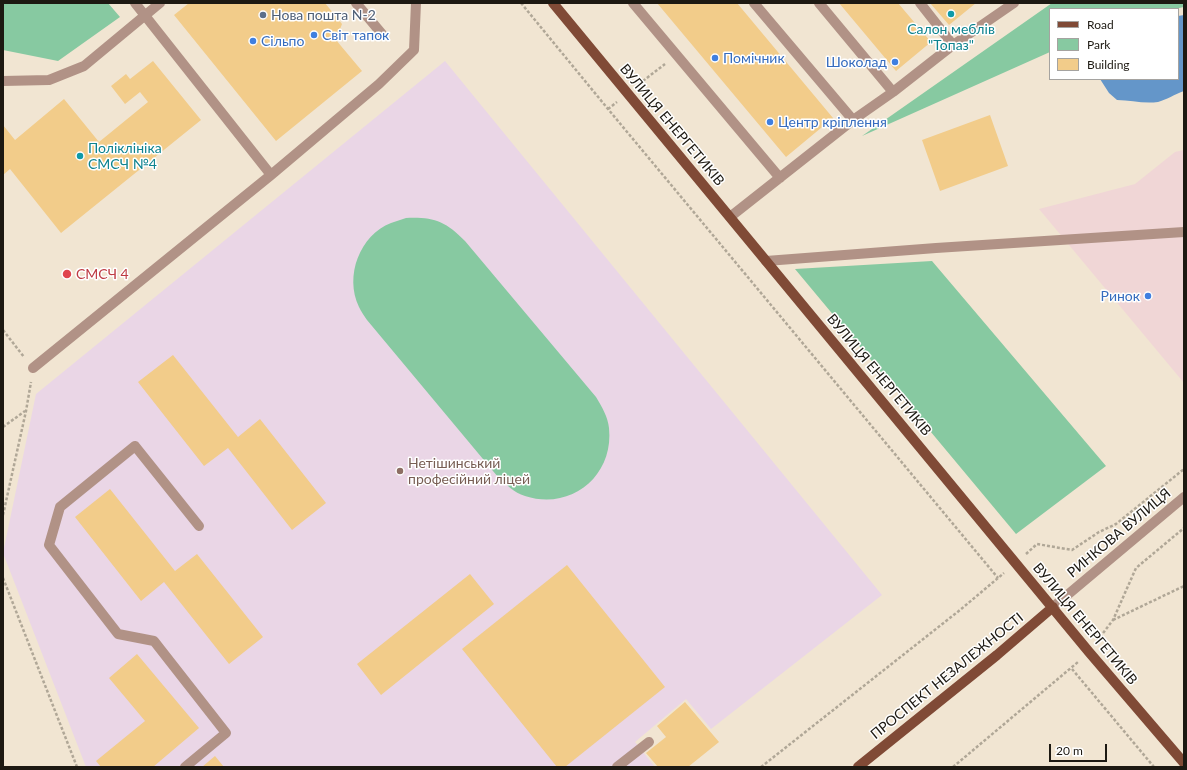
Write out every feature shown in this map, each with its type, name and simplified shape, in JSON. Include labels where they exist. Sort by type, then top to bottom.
[{"type":"main road","name":"ВУЛИЦЯ ЕНЕРГЕТИКІВ","points":[[554,3],[1089,652],[1184,763]]},
{"type":"main road","name":"ПРОСПЕКТ НЕЗАЛЕЖНОСТІ","points":[[858,767],[997,655],[1053,607]]},
{"type":"lane","points":[[135,3],[271,175]]},
{"type":"lane","points":[[3,81],[49,80],[84,66],[160,3]]},
{"type":"lane","points":[[356,3],[382,34]]},
{"type":"lane","points":[[33,368],[271,175],[380,84],[414,50],[416,3]]},
{"type":"lane","points":[[633,3],[780,178]]},
{"type":"lane","points":[[754,3],[853,120]]},
{"type":"lane","points":[[819,3],[893,92]]},
{"type":"lane","points":[[920,3],[953,45]]},
{"type":"lane","points":[[730,217],[853,120],[893,92],[1007,5]]},
{"type":"lane","points":[[766,261],[1184,232]]},
{"type":"lane","points":[[185,767],[226,733],[154,641],[118,634],[49,544],[60,507],[135,446],[200,526]]},
{"type":"lane","name":"РИНКОВА ВУЛИЦЯ","points":[[1053,607],[1184,497]]},
{"type":"lane","points":[[617,767],[649,742]]},
{"type":"path","points":[[521,3],[998,578]]},
{"type":"path","points":[[608,109],[677,55]]},
{"type":"path","points":[[3,330],[33,368],[26,411],[3,515]]},
{"type":"path","points":[[3,427],[26,411]]},
{"type":"path","points":[[761,767],[960,610],[1037,544],[1072,550],[1099,532],[1116,524],[1184,469]]},
{"type":"path","points":[[953,767],[1072,669],[1089,652],[1113,620],[1136,568],[1184,528]]},
{"type":"path","points":[[3,578],[78,767]]},
{"type":"path","points":[[1113,620],[1184,586]]},
{"type":"path","points":[[1072,669],[1154,767]]},
{"type":"shaded area","name":"Нетішинський професійний ліцей","points":[[445,61],[882,595],[711,729],[686,699],[635,742],[655,767],[86,767],[3,553],[36,394]]},
{"type":"shaded area","name":"Ринок","points":[[1184,150],[1184,383],[1039,209],[1135,184],[1175,152]]},
{"type":"green space","points":[[3,3],[108,3],[120,17],[58,61],[3,50]]},
{"type":"green space","points":[[1052,3],[1184,3],[1184,7],[1179,8],[1049,8],[1049,52],[862,136]]},
{"type":"green space","points":[[406,218],[424,218],[432,220],[445,225],[458,234],[596,397],[607,420],[609,428],[609,445],[604,461],[597,475],[586,486],[573,494],[558,498],[542,499],[521,495],[510,488],[498,477],[367,320],[359,307],[353,282],[354,270],[358,258],[363,247],[380,229],[391,223]]},
{"type":"green space","points":[[932,261],[1106,466],[1016,534],[795,269]]},
{"type":"water","points":[[1184,15],[1184,91],[1158,102],[1147,103],[1117,100],[1109,93],[1101,80],[1179,80],[1179,16]]},
{"type":"building","points":[[189,3],[325,3],[342,24],[336,40],[362,71],[276,141],[174,15]]},
{"type":"building","points":[[657,3],[737,3],[833,118],[786,157]]},
{"type":"building","points":[[839,3],[898,3],[931,42],[896,71]]},
{"type":"building","name":"Салон меблів \"Топаз\"","points":[[930,3],[976,3],[949,25]]},
{"type":"building","name":"Поліклініка СМСЧ №4","points":[[153,61],[201,120],[61,233],[10,169],[3,175],[3,125],[15,140],[64,99],[99,142],[148,102],[140,92],[125,104],[111,86],[126,74],[130,79]]},
{"type":"building","points":[[990,115],[1008,166],[940,191],[922,140]]},
{"type":"building","points":[[173,355],[238,437],[260,419],[326,503],[292,530],[228,448],[204,466],[138,382]]},
{"type":"building","points":[[110,489],[175,571],[197,554],[263,637],[229,664],[164,582],[141,601],[75,517]]},
{"type":"building","points":[[567,565],[665,687],[565,767],[557,767],[462,649]]},
{"type":"building","points":[[470,574],[494,604],[381,695],[357,664]]},
{"type":"building","points":[[137,654],[199,728],[153,767],[101,767],[96,761],[145,721],[109,678]]},
{"type":"building","points":[[685,702],[719,742],[688,767],[658,767],[646,753],[666,737],[657,726]]},
{"type":"building","points":[[215,756],[224,767],[202,767]]},
{"type":"place","name":"Салон меблів \"Топаз\"","points":[[951,14]]},
{"type":"place","name":"Нова пошта N-2","points":[[263,15]]},
{"type":"place","name":"Світ тапок","points":[[314,35]]},
{"type":"place","name":"Сільпо","points":[[253,41]]},
{"type":"place","name":"Помічник","points":[[715,58]]},
{"type":"place","name":"Шоколад","points":[[895,62]]},
{"type":"place","name":"Центр кріплення","points":[[770,122]]},
{"type":"place","name":"Поліклініка СМСЧ №4","points":[[80,156]]},
{"type":"place","name":"СМСЧ 4","points":[[67,274]]},
{"type":"place","name":"Ринок","points":[[1148,296]]},
{"type":"place","name":"Нетішинський професійний ліцей","points":[[400,471]]}]
